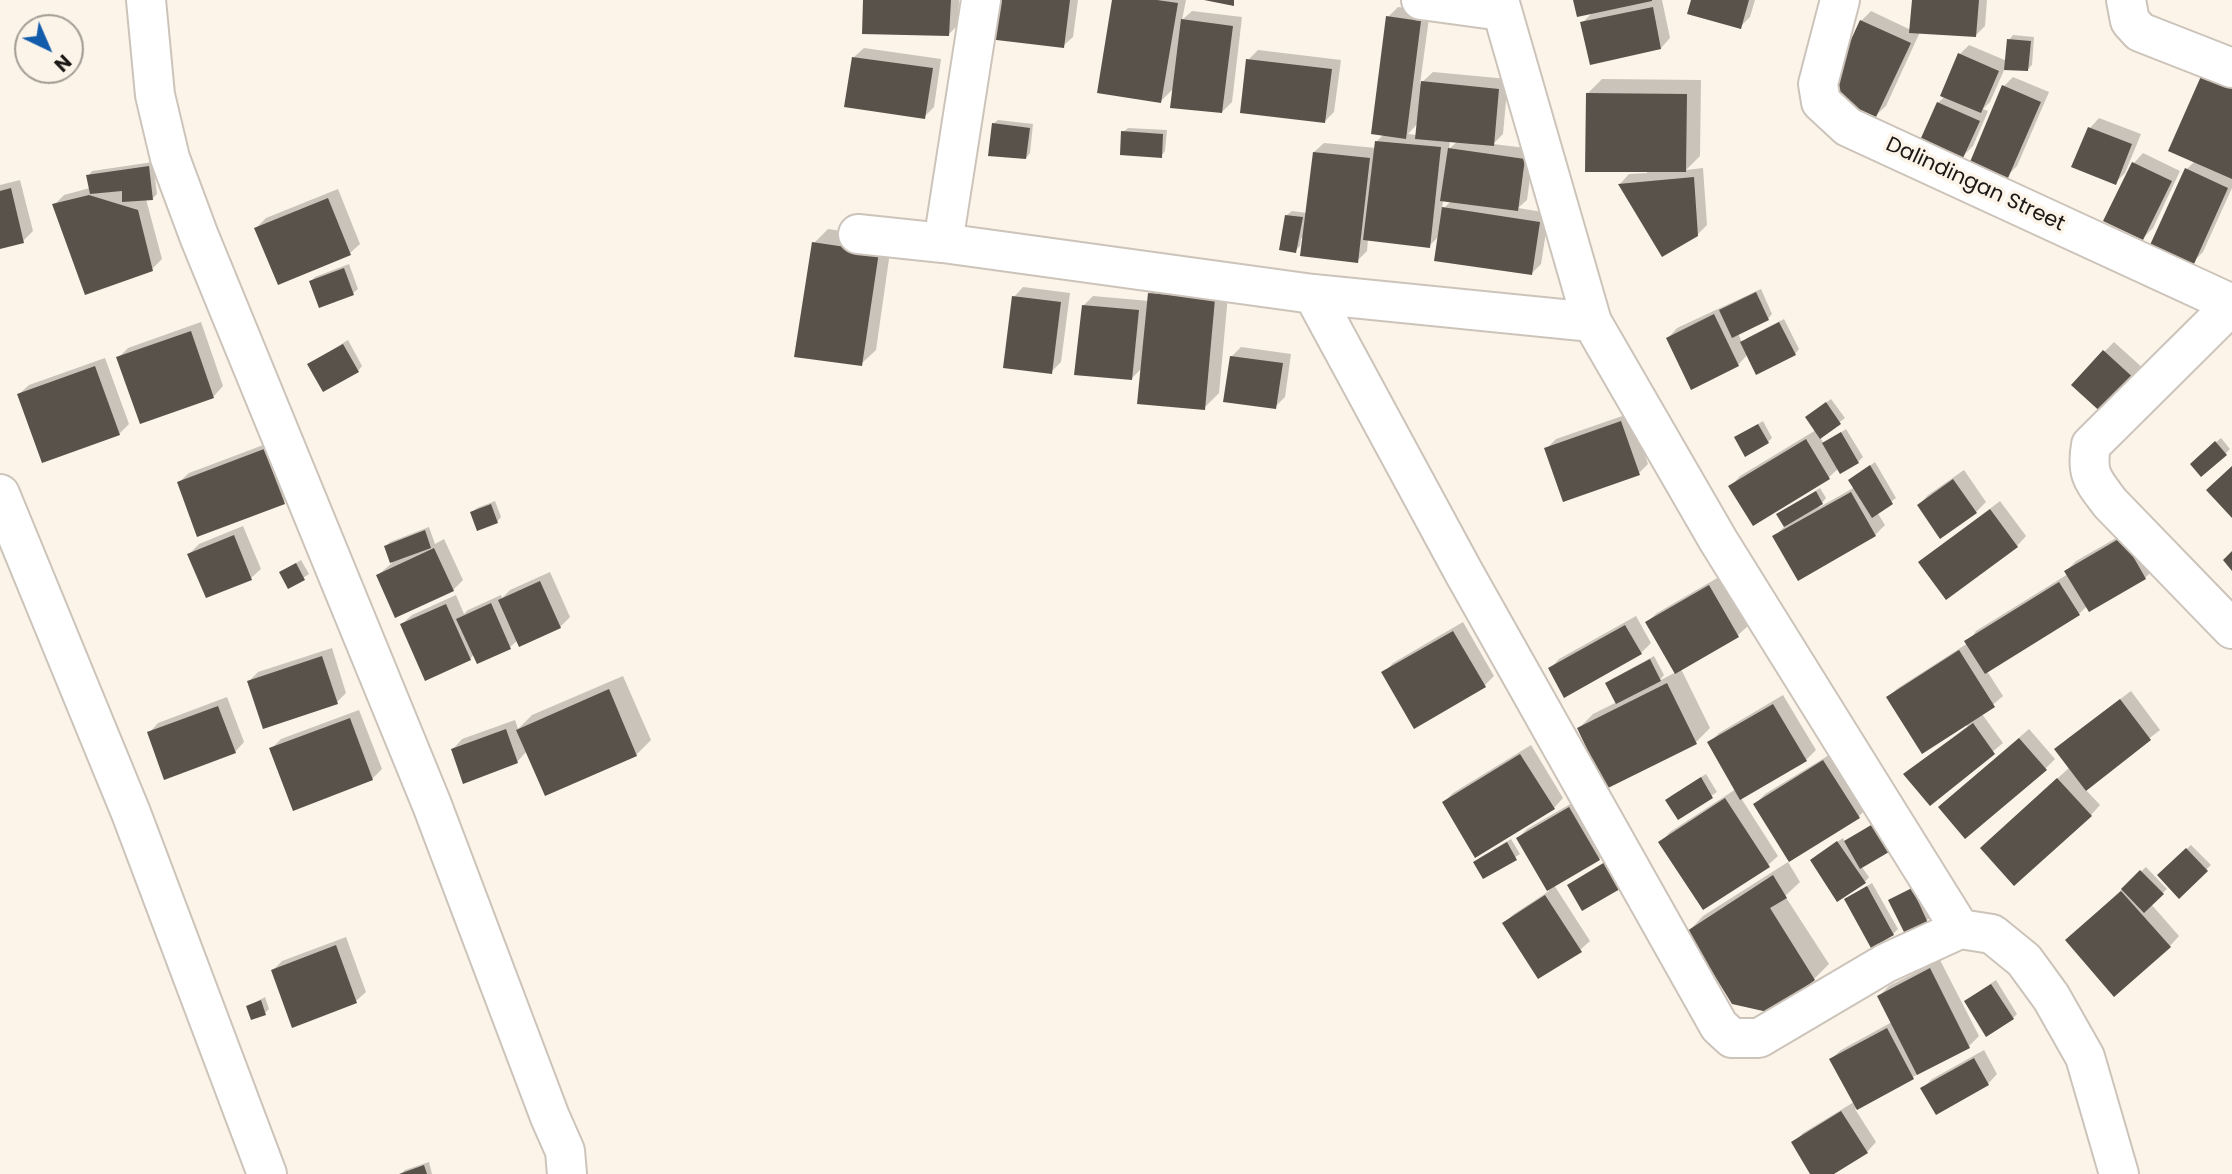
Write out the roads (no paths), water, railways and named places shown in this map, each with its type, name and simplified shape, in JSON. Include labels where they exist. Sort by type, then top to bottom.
[{"type":"street","points":[[146,0],[155,95],[170,158],[199,236],[432,805],[565,1151],[567,1174]]},
{"type":"street","points":[[943,243],[981,0]]},
{"type":"street","points":[[1421,0],[1500,6],[1592,322],[1718,540],[1960,929]]},
{"type":"street","name":"Dalindingan Street","points":[[1840,0],[1818,84],[1821,102],[1832,115],[1848,127],[2232,304]]},
{"type":"street","points":[[2126,0],[2130,21],[2140,32],[2232,68]]},
{"type":"street","points":[[858,234],[943,243],[1313,294],[1592,322]]},
{"type":"street","points":[[1313,294],[1463,571],[1719,1026],[1732,1038],[1759,1038],[1886,963],[1960,929],[1992,934],[2024,960],[2051,997],[2084,1056],[2119,1174]]},
{"type":"street","points":[[2232,304],[2091,445],[2088,466],[2095,484],[2110,503],[2232,629]]},
{"type":"street","points":[[0,494],[131,813],[267,1174]]}]
